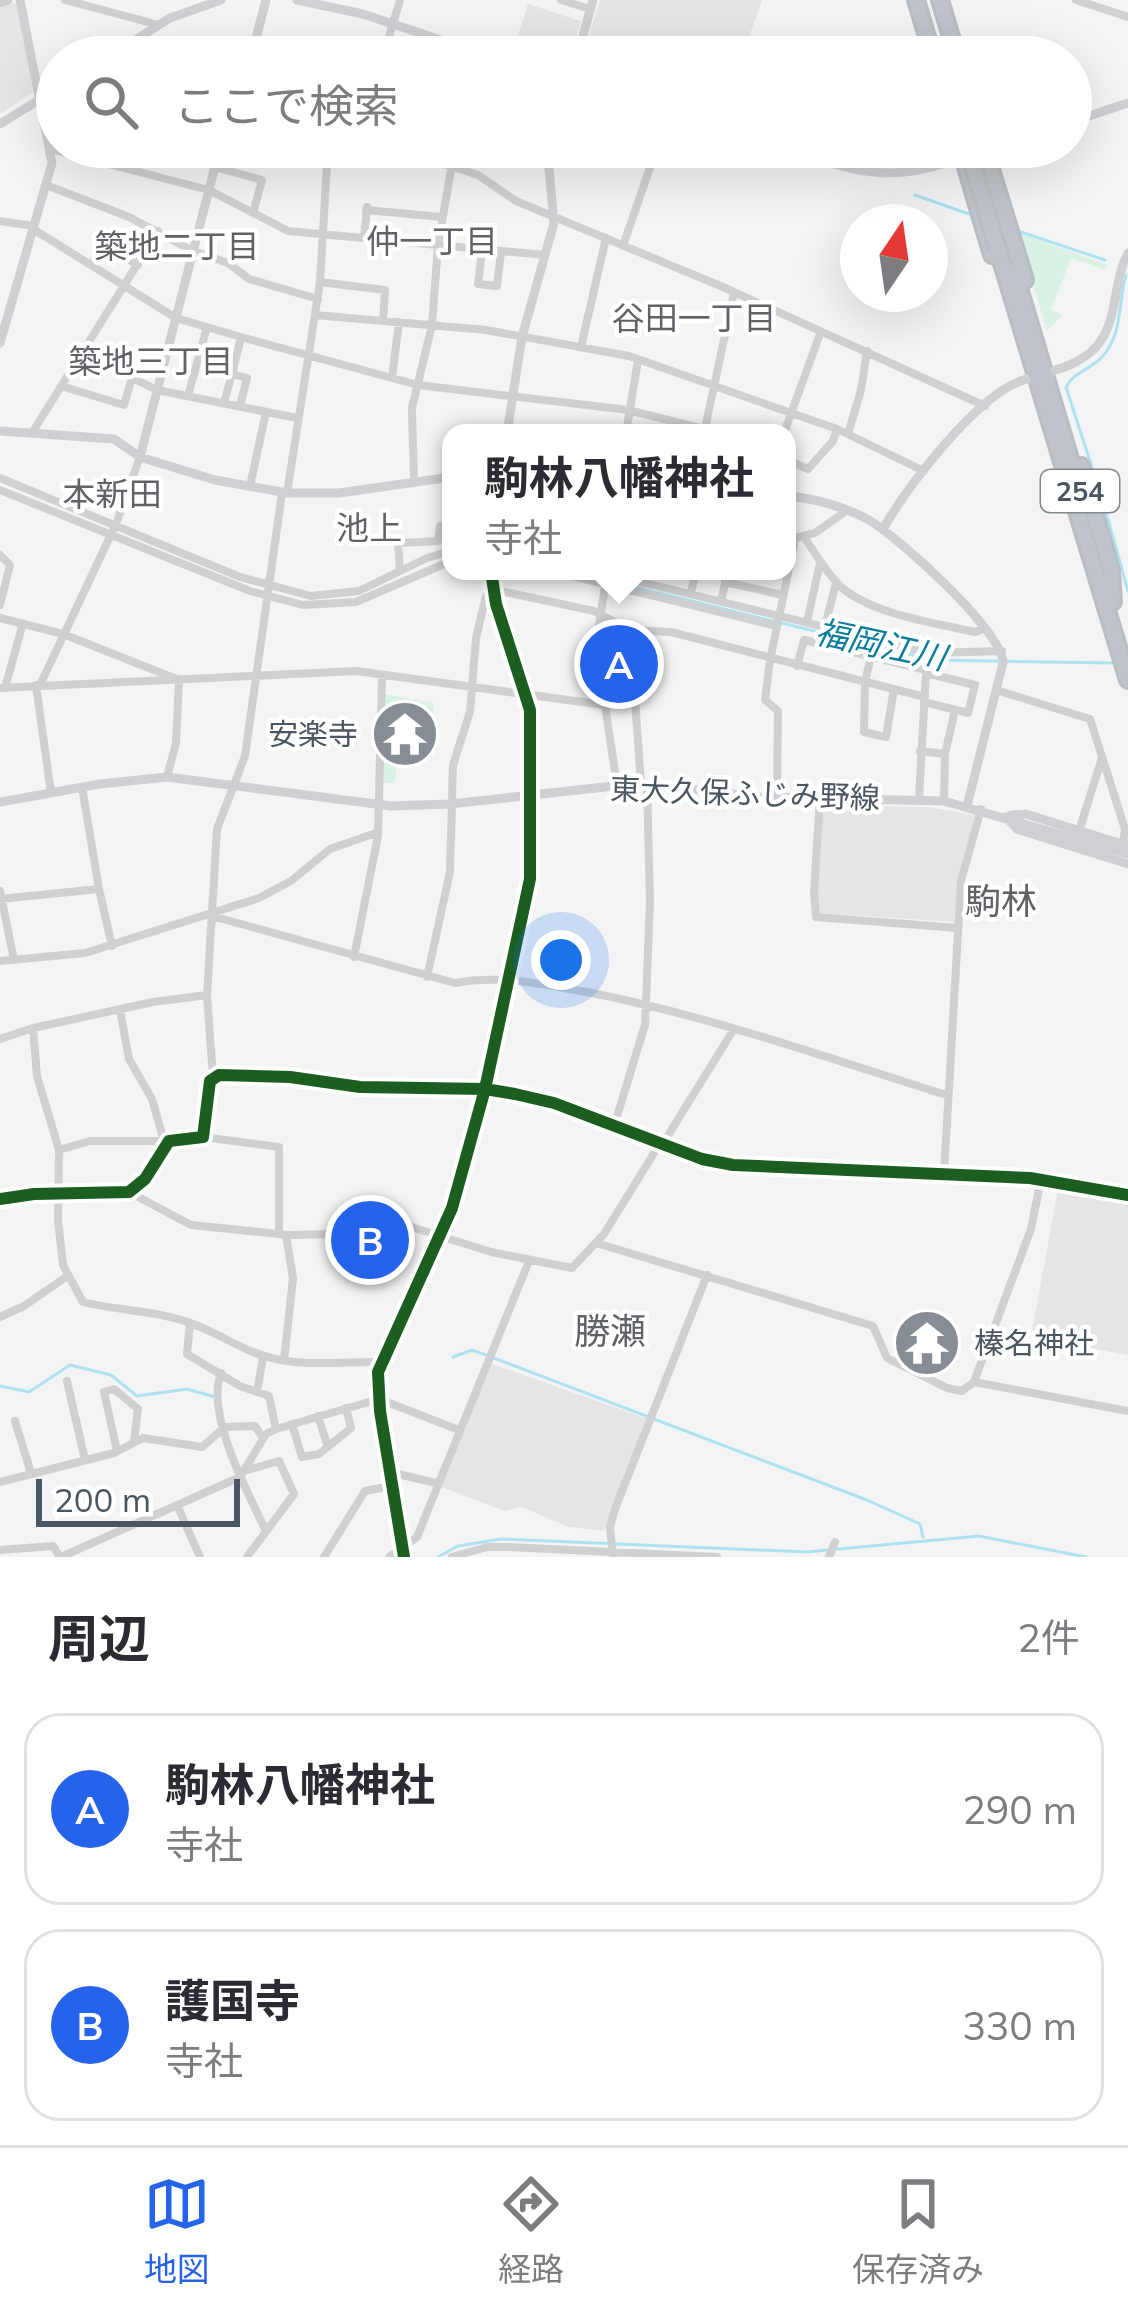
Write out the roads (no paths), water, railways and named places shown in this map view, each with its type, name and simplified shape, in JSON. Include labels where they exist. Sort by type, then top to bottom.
[{"type":"highway","points":[[928,0],[939,36]]},
{"type":"highway","points":[[928,0],[939,36]]},
{"type":"highway","name":"254","points":[[970,168],[1038,376]]},
{"type":"highway","name":"254","points":[[971,168],[1033,331],[1049,434],[1061,440],[1113,602],[1125,663]]},
{"type":"highway","name":"254","points":[[989,168],[1002,249],[1038,376]]},
{"type":"highway","name":"254","points":[[992,168],[1036,313],[1033,331]]},
{"type":"highway","name":"254","points":[[1061,440],[1125,663]]},
{"type":"street","points":[[20,0],[36,85]]},
{"type":"street","points":[[65,0],[159,25]]},
{"type":"street","points":[[141,36],[202,2],[221,0]]},
{"type":"street","points":[[257,36],[266,0]]},
{"type":"street","points":[[297,0],[327,3],[425,36]]},
{"type":"street","points":[[391,36],[400,0]]},
{"type":"street","points":[[561,0],[592,4],[583,36]]},
{"type":"street","points":[[1076,0],[1128,17]]},
{"type":"street","points":[[0,124],[36,103]]},
{"type":"street","points":[[1092,115],[1128,103]]},
{"type":"street","points":[[0,343],[51,168]]},
{"type":"street","points":[[124,168],[209,190],[288,231],[545,255]]},
{"type":"street","points":[[51,793],[38,685],[113,530],[140,457],[215,168]]},
{"type":"street","points":[[219,168],[262,180],[254,213]]},
{"type":"street","points":[[214,1077],[207,995],[217,829],[244,755],[318,299],[327,168]]},
{"type":"street","points":[[414,482],[412,408],[432,325],[450,168],[478,176],[500,194],[734,292],[985,406]]},
{"type":"street","points":[[508,424],[522,337],[555,218],[550,168]]},
{"type":"street","points":[[623,246],[650,168]]},
{"type":"street","points":[[844,168],[874,175],[928,168]]},
{"type":"street","points":[[46,185],[158,231],[259,282],[318,299]]},
{"type":"street","points":[[364,238],[367,208],[442,217]]},
{"type":"street","points":[[0,221],[33,228],[176,317],[242,338],[418,385],[628,410],[681,424]]},
{"type":"street","points":[[32,433],[158,231]]},
{"type":"street","points":[[581,347],[605,238]]},
{"type":"street","points":[[91,265],[103,244],[138,265]]},
{"type":"street","points":[[482,250],[478,284],[497,286],[501,251]]},
{"type":"street","points":[[883,530],[924,470],[1002,391],[1083,359],[1106,334],[1128,253]]},
{"type":"street","points":[[320,282],[386,290],[382,320]]},
{"type":"street","points":[[705,424],[734,292]]},
{"type":"street","points":[[315,315],[522,337],[638,360],[837,429],[924,470]]},
{"type":"street","points":[[392,378],[399,322]]},
{"type":"street","points":[[188,396],[207,327]]},
{"type":"street","points":[[787,424],[820,331]]},
{"type":"street","points":[[224,403],[242,338]]},
{"type":"street","points":[[848,434],[867,351]]},
{"type":"street","points":[[83,354],[157,390],[297,418]]},
{"type":"street","points":[[627,424],[638,360]]},
{"type":"street","points":[[232,374],[248,378],[240,406]]},
{"type":"street","points":[[62,386],[124,405],[131,378]]},
{"type":"street","points":[[249,488],[266,412]]},
{"type":"street","points":[[796,464],[808,469],[833,441],[837,429]]},
{"type":"street","points":[[0,430],[114,439],[140,457],[249,488],[285,493],[339,494],[442,478]]},
{"type":"street","points":[[0,478],[113,530]]},
{"type":"street","points":[[0,490],[303,605],[340,605],[372,597],[442,564]]},
{"type":"street","points":[[796,498],[846,511],[883,530],[937,575],[985,628],[1003,657],[967,806]]},
{"type":"street","points":[[796,539],[846,511]]},
{"type":"street","points":[[400,572],[398,543],[438,541],[442,526]]},
{"type":"street","points":[[796,541],[842,588],[905,616],[975,632],[985,628]]},
{"type":"street","points":[[0,555],[10,565],[0,605]]},
{"type":"street","points":[[267,592],[337,595],[371,587],[442,555]]},
{"type":"street","points":[[807,622],[821,562]]},
{"type":"street","points":[[403,1552],[379,1399],[381,1362],[442,1237],[485,1089],[530,879],[527,696],[491,580]]},
{"type":"street","points":[[606,580],[596,646],[617,784]]},
{"type":"street","points":[[622,580],[778,621],[807,622],[930,653],[1003,657]]},
{"type":"street","points":[[646,580],[778,621]]},
{"type":"street","points":[[663,587],[665,580]]},
{"type":"street","points":[[691,593],[694,580]]},
{"type":"street","points":[[777,797],[778,711],[765,700],[787,580]]},
{"type":"street","points":[[721,601],[725,582],[783,595]]},
{"type":"street","points":[[825,626],[837,582]]},
{"type":"street","points":[[491,589],[599,613],[630,630],[671,632],[968,713],[975,685],[805,640],[797,666]]},
{"type":"street","points":[[427,977],[450,872],[453,765],[470,712],[481,617],[491,589]]},
{"type":"street","points":[[0,618],[63,634],[179,680]]},
{"type":"street","points":[[23,623],[3,688],[334,671],[604,705]]},
{"type":"street","points":[[614,1126],[644,1032],[650,902],[630,630]]},
{"type":"street","points":[[871,656],[864,732],[886,737],[893,689]]},
{"type":"street","points":[[919,800],[926,673]]},
{"type":"street","points":[[354,956],[378,836],[382,676]]},
{"type":"street","points":[[167,777],[176,743],[179,680]]},
{"type":"street","points":[[996,690],[1086,716],[1092,723],[1125,829],[1126,848]]},
{"type":"street","points":[[944,801],[945,754],[956,710]]},
{"type":"street","points":[[920,751],[945,754]]},
{"type":"street","points":[[1080,835],[1102,757]]},
{"type":"street","name":"東大久保ふじみ野線","points":[[0,802],[167,777],[376,806],[450,805],[644,784],[777,797],[944,801],[1126,848]]},
{"type":"street","points":[[82,787],[112,946]]},
{"type":"street","points":[[820,798],[816,916],[958,928]]},
{"type":"street","points":[[944,1174],[961,880],[981,809]]},
{"type":"street","points":[[1006,816],[1017,829],[1128,864]]},
{"type":"street","points":[[0,961],[112,946],[213,914],[274,891],[330,849],[376,832]]},
{"type":"street","points":[[14,960],[1,896],[100,889]]},
{"type":"street","points":[[213,914],[455,983],[510,980],[644,1003],[946,1095]]},
{"type":"street","points":[[0,1040],[153,1001],[207,995]]},
{"type":"street","points":[[120,1010],[129,1059],[152,1099],[166,1141],[145,1179],[129,1192]]},
{"type":"street","points":[[33,1028],[37,1076],[59,1150],[59,1234],[67,1277],[86,1304],[114,1305],[190,1323],[263,1357],[381,1362]]},
{"type":"street","points":[[0,1199],[129,1192],[191,1225],[283,1234],[342,1234],[370,1214],[529,1261],[572,1268],[596,1243],[734,1029]]},
{"type":"street","points":[[203,1137],[209,1081],[214,1077],[485,1089],[540,1099],[660,1145],[733,1165],[1041,1179],[1128,1195]]},
{"type":"street","points":[[59,1150],[90,1141],[203,1137],[279,1147],[283,1234],[293,1278],[284,1361]]},
{"type":"street","points":[[596,1243],[873,1326],[887,1358],[962,1391],[974,1382],[1027,1243],[1041,1179]]},
{"type":"street","points":[[389,1557],[403,1552],[417,1537],[529,1261]]},
{"type":"street","points":[[613,1555],[610,1533],[615,1509],[707,1275]]},
{"type":"street","points":[[0,1317],[67,1277]]},
{"type":"street","points":[[190,1323],[187,1354],[269,1396],[276,1429]]},
{"type":"street","points":[[257,1392],[263,1357]]},
{"type":"street","points":[[221,1373],[215,1390],[225,1427],[266,1531]]},
{"type":"street","points":[[68,1381],[86,1460]]},
{"type":"street","points":[[974,1382],[1128,1411]]},
{"type":"street","points":[[117,1451],[104,1392],[114,1389],[138,1409],[134,1441]]},
{"type":"street","points":[[243,1474],[263,1438],[276,1429],[379,1399],[459,1430]]},
{"type":"street","points":[[292,1424],[302,1457],[319,1454],[351,1428],[346,1408]]},
{"type":"street","points":[[318,1416],[328,1447]]},
{"type":"street","points":[[15,1421],[31,1474]]},
{"type":"street","points":[[0,1482],[117,1451],[134,1441],[160,1439],[202,1447],[225,1427],[255,1426],[263,1438]]},
{"type":"street","points":[[0,1550],[42,1544],[53,1546],[61,1557],[279,1461],[294,1491],[247,1557]]},
{"type":"street","points":[[389,1472],[436,1483]]},
{"type":"street","points":[[324,1557],[365,1491],[391,1486]]},
{"type":"street","points":[[176,1505],[200,1557]]},
{"type":"street","points":[[830,1557],[835,1542]]},
{"type":"street","points":[[452,1557],[487,1547],[718,1557]]},
{"type":"waterway","points":[[915,195],[969,214]]},
{"type":"waterway","points":[[1018,231],[1105,260]]},
{"type":"waterway","points":[[1100,492],[1066,387],[1109,348],[1126,275]]},
{"type":"waterway","points":[[1104,505],[1128,591]]},
{"type":"waterway","name":"福岡江川","points":[[606,580],[933,660],[1114,663]]},
{"type":"waterway","points":[[453,1357],[472,1350],[486,1355]]},
{"type":"waterway","points":[[494,1358],[867,1500],[920,1524],[923,1537]]},
{"type":"waterway","points":[[0,1386],[29,1392],[70,1365],[111,1375],[137,1396],[187,1389],[215,1397]]},
{"type":"waterway","points":[[438,1557],[458,1546],[501,1539],[807,1552],[979,1536],[1086,1557]]},
{"type":"place","name":"駒林八幡神社","points":[[619,664]]},
{"type":"place","name":"安楽寺","points":[[405,734]]},
{"type":"place","name":"護国寺","points":[[370,1240]]},
{"type":"place","name":"榛名神社","points":[[927,1343]]},
{"type":"district","name":"仲一丁目","points":[[432,240]]},
{"type":"district","name":"築地二丁目","points":[[177,245]]},
{"type":"district","name":"谷田一丁目","points":[[694,317]]},
{"type":"district","name":"築地三丁目","points":[[151,360]]},
{"type":"district","name":"本新田","points":[[112,493]]},
{"type":"district","name":"池上","points":[[369,527]]},
{"type":"district","name":"駒林","points":[[1001,900]]},
{"type":"district","name":"勝瀬","points":[[610,1330]]}]
